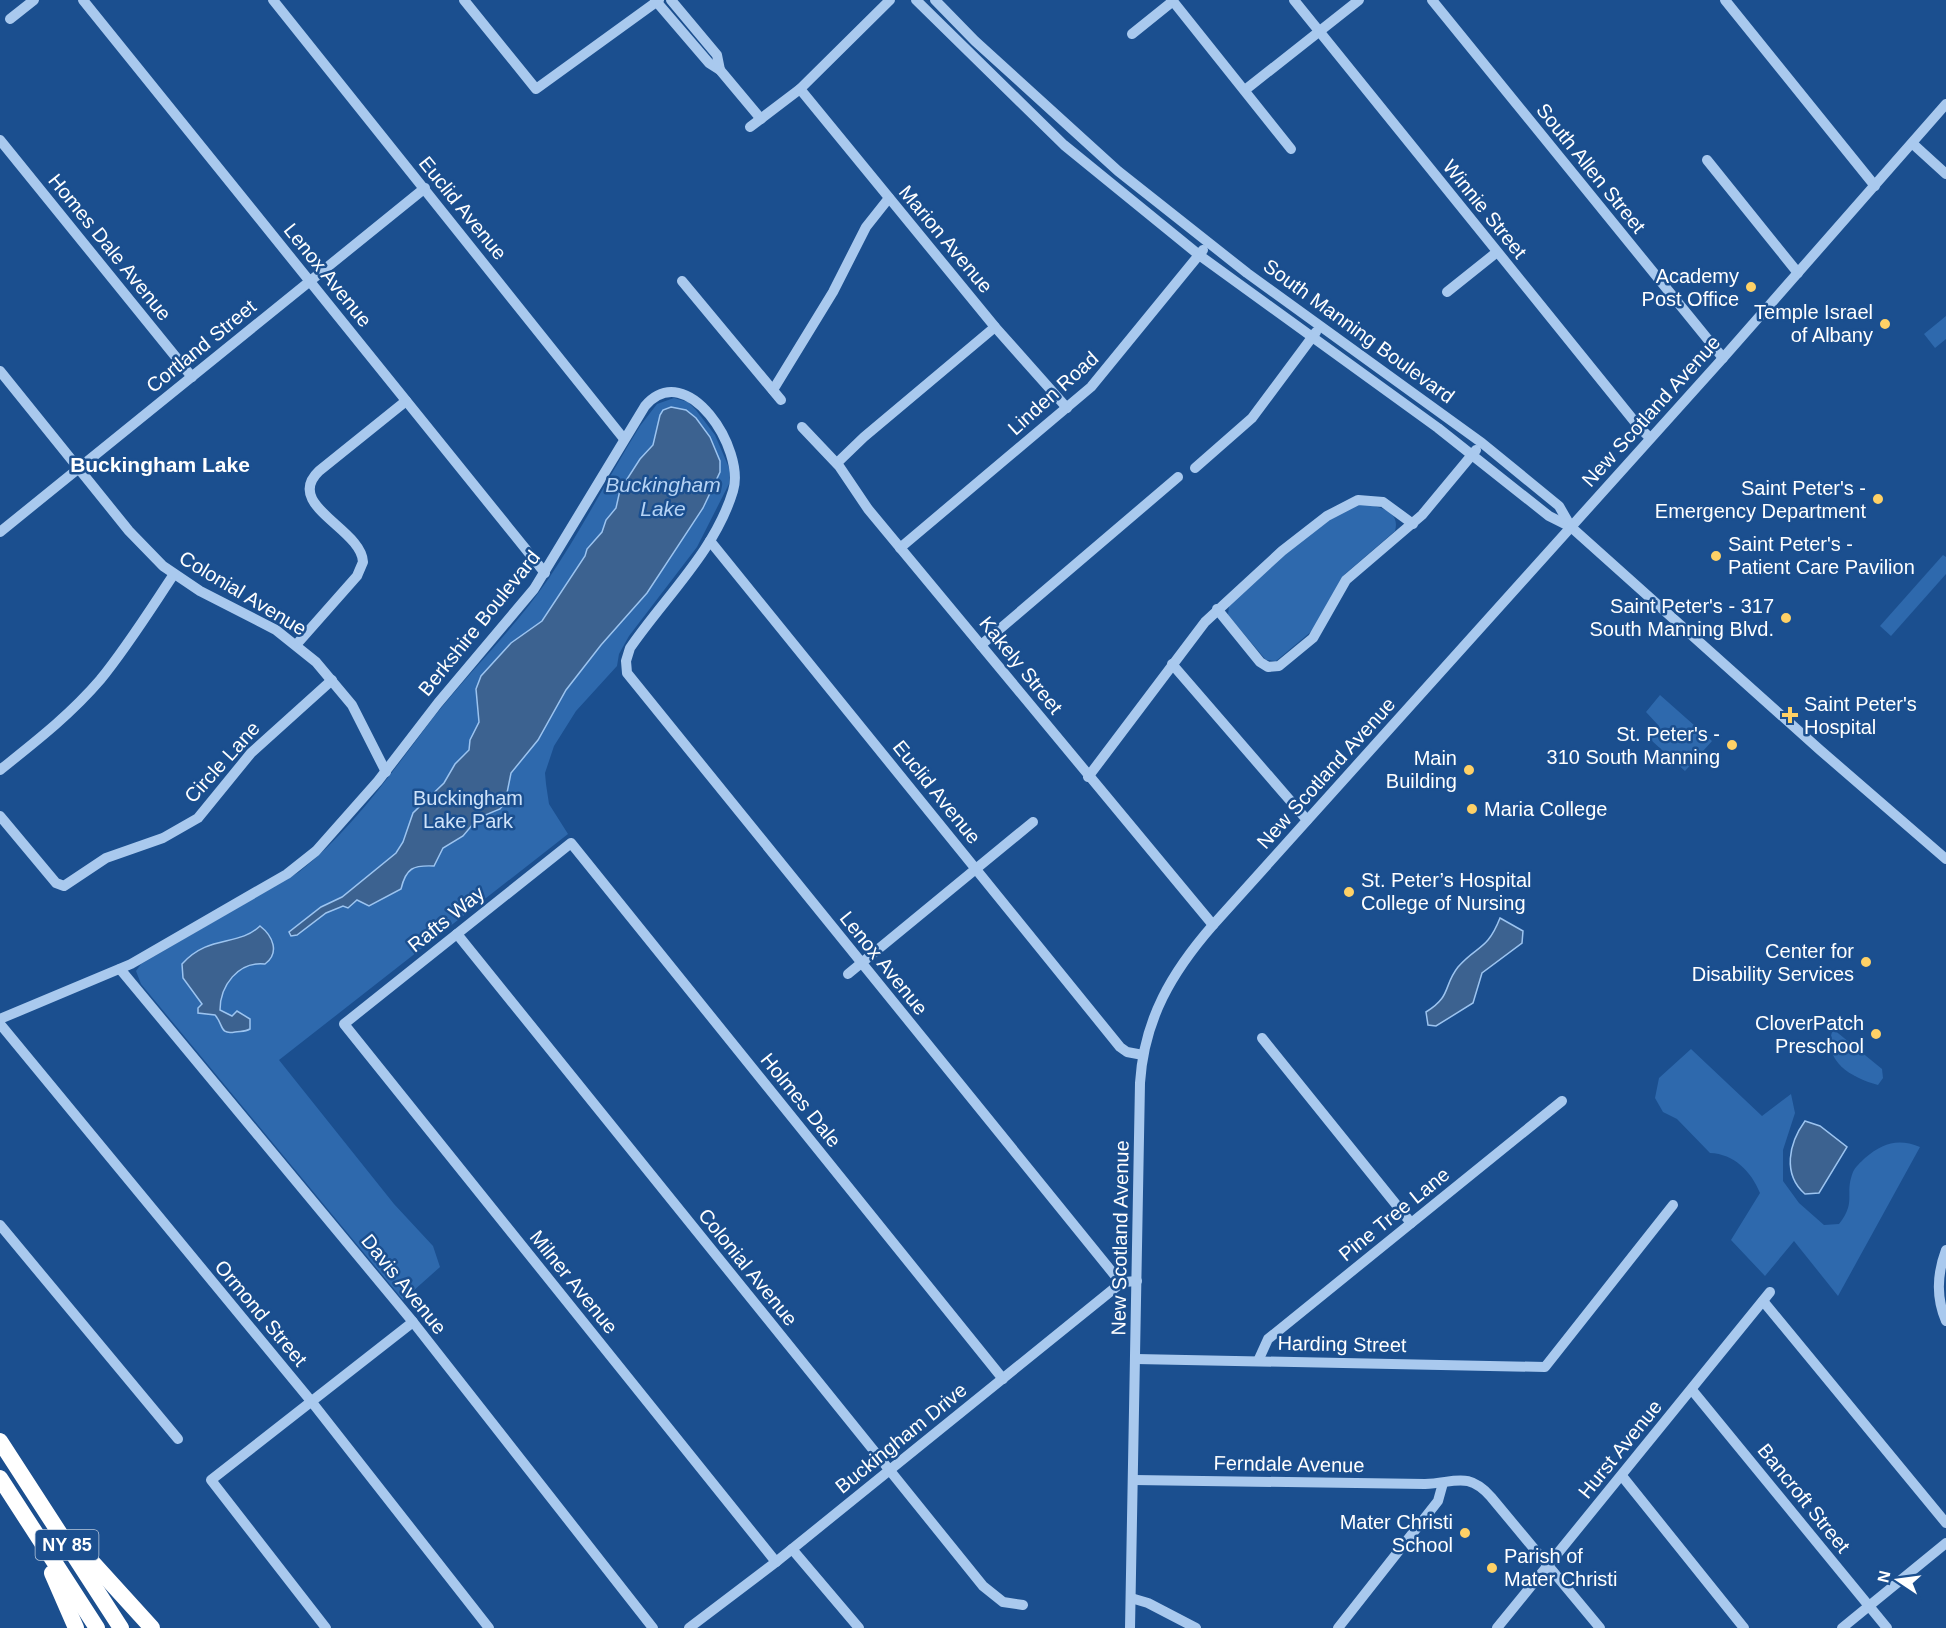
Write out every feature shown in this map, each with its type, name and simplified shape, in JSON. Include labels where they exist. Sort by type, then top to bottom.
[{"type":"highway","name":"NY 85","points":[[0,1441],[122,1628]]},
{"type":"highway","points":[[13,1461],[93,1564],[152,1628]]},
{"type":"highway","name":"NY 85","points":[[4,1484],[97,1628]]},
{"type":"highway","points":[[4,1484],[51,1571],[76,1628]]},
{"type":"street","points":[[10,19],[34,0]]},
{"type":"street","name":"Lenox Avenue","points":[[83,0],[545,573]]},
{"type":"street","name":"Euclid Avenue","points":[[273,0],[624,439]]},
{"type":"street","points":[[464,0],[536,89],[657,1],[709,63],[720,70],[761,119]]},
{"type":"street","points":[[671,0],[717,55],[720,70]]},
{"type":"street","points":[[750,127],[800,89],[890,0]]},
{"type":"street","name":"South Manning Boulevard","points":[[915,0],[1064,145],[1199,255],[1472,454],[1549,516],[1571,527],[1828,758],[1946,859]]},
{"type":"street","name":"South Manning Boulevard","points":[[935,0],[1000,64],[1118,171],[1208,243],[1482,443],[1560,506],[1571,527]]},
{"type":"street","name":"Winnie Street","points":[[1294,0],[1650,438]]},
{"type":"street","points":[[1245,90],[1359,0]]},
{"type":"street","name":"South Allen Street","points":[[1432,0],[1723,358]]},
{"type":"street","points":[[1725,0],[1875,186]]},
{"type":"street","points":[[1132,34],[1173,1],[1291,149]]},
{"type":"street","points":[[990,75],[1000,64]]},
{"type":"street","name":"Marion Avenue","points":[[800,89],[995,327],[1067,408]]},
{"type":"street","name":"New Scotland Avenue","points":[[1130,1628],[1143,1055],[1152,1020],[1167,987],[1186,956],[1213,925],[1723,358],[1946,104]]},
{"type":"street","points":[[1064,145],[1074,132]]},
{"type":"street","name":"Homes Dale Avenue","points":[[0,140],[192,377]]},
{"type":"street","points":[[1913,144],[1946,174]]},
{"type":"street","points":[[1707,160],[1798,273]]},
{"type":"street","points":[[1109,182],[1118,171]]},
{"type":"street","name":"Cortland Street","points":[[0,532],[80,470],[424,188]]},
{"type":"street","points":[[773,390],[833,292],[866,227],[889,198]]},
{"type":"street","name":"Linden Road","points":[[900,548],[1067,408],[1109,367],[1208,243]]},
{"type":"street","points":[[1447,292],[1497,252]]},
{"type":"street","points":[[682,281],[781,400]]},
{"type":"street","points":[[1195,468],[1252,418],[1322,324]]},
{"type":"street","points":[[837,464],[864,437],[995,327]]},
{"type":"street","name":"Colonial Avenue","points":[[0,371],[129,531],[174,574],[200,591],[276,630],[296,645],[332,680],[359,717],[386,772]]},
{"type":"street","name":"Berkshire Boulevard","points":[[0,1019],[120,969],[295,868],[329,837],[386,772],[438,703],[508,621],[545,573],[624,439],[652,399],[669,391],[680,392],[694,400],[717,427],[730,449],[736,475],[729,505],[710,541],[637,639],[626,661]]},
{"type":"street","points":[[296,645],[357,576],[363,562],[358,545],[312,500],[310,489],[313,477],[406,401]]},
{"type":"street","name":"Kakely Street","points":[[802,427],[837,464],[858,496],[900,548],[1213,925]]},
{"type":"street","points":[[1217,609],[1260,662],[1268,667],[1279,666],[1318,632],[1338,591],[1351,575],[1413,524],[1482,443]]},
{"type":"street","points":[[981,645],[1178,477]]},
{"type":"street","points":[[1088,777],[1172,664],[1217,609],[1282,550],[1327,516],[1351,502],[1369,499],[1380,501],[1413,524]]},
{"type":"street","name":"Euclid Avenue","points":[[710,541],[1120,1047],[1127,1052],[1143,1055]]},
{"type":"street","points":[[0,770],[58,723],[91,690],[115,660],[174,574]]},
{"type":"street","name":"Lenox Avenue","points":[[626,661],[630,678],[1121,1283]]},
{"type":"street","points":[[1172,664],[1307,820]]},
{"type":"street","name":"Circle Lane","points":[[0,816],[57,883],[65,885],[106,858],[163,838],[198,818],[251,753],[332,680]]},
{"type":"street","points":[[848,974],[1032,822]]},
{"type":"street","name":"Rafts Way","points":[[344,1024],[571,843]]},
{"type":"street","name":"Holmes Dale","points":[[571,843],[1003,1379]]},
{"type":"street","name":"Colonial Avenue","points":[[457,934],[889,1471],[991,1594],[1003,1602],[1023,1605]]},
{"type":"street","name":"Davis Avenue","points":[[120,969],[412,1322],[653,1628]]},
{"type":"street","name":"Ormond Street","points":[[0,1024],[311,1401],[489,1628]]},
{"type":"street","name":"Milner Avenue","points":[[344,1024],[776,1562]]},
{"type":"street","points":[[1262,1038],[1411,1223]]},
{"type":"street","name":"Pine Tree Lane","points":[[1258,1361],[1268,1339],[1562,1101]]},
{"type":"street","name":"Harding Street","points":[[1136,1359],[1546,1366],[1673,1205]]},
{"type":"street","points":[[0,1225],[178,1439]]},
{"type":"street","points":[[1946,1250],[1939,1283],[1941,1306],[1946,1321]]},
{"type":"street","points":[[1121,1283],[1137,1281]]},
{"type":"street","name":"Buckingham Drive","points":[[689,1628],[776,1562],[1121,1283]]},
{"type":"street","name":"Hurst Avenue","points":[[1497,1628],[1767,1297],[1946,1523]]},
{"type":"street","points":[[326,1628],[211,1480],[412,1322]]},
{"type":"street","name":"Bancroft Street","points":[[1692,1390],[1887,1628]]},
{"type":"street","points":[[1622,1476],[1744,1628]]},
{"type":"street","name":"Ferndale Avenue","points":[[1134,1480],[1443,1483],[1463,1479],[1479,1485],[1600,1628]]},
{"type":"street","points":[[1338,1628],[1438,1501],[1443,1483]]},
{"type":"street","points":[[1842,1628],[1946,1543]]},
{"type":"street","points":[[792,1549],[859,1628]]},
{"type":"street","points":[[1131,1598],[1148,1603],[1196,1628]]},
{"type":"green space","points":[[1946,316],[1946,339],[1935,348],[1924,334]]},
{"type":"green space","name":"Buckingham Lake Park","points":[[674,398],[688,402],[715,435],[730,470],[729,484],[697,547],[629,636],[619,654],[617,666],[576,711],[554,746],[545,773],[549,804],[568,834],[279,1060],[394,1204],[433,1246],[440,1267],[403,1300],[141,984],[136,971],[141,964],[299,872],[354,819],[433,718],[536,596],[573,541],[640,426],[657,404]]},
{"type":"green space","points":[[1362,504],[1381,508],[1391,514],[1396,524],[1395,531],[1345,574],[1313,630],[1276,661],[1266,660],[1228,615],[1229,606],[1254,580],[1312,532],[1348,509]]},
{"type":"green space","points":[[1943,555],[1946,557],[1946,574],[1891,636],[1880,626]]},
{"type":"green space","points":[[1660,695],[1712,741],[1685,771],[1651,740],[1659,726],[1646,712]]},
{"type":"green space","points":[[1833,1029],[1882,1069],[1883,1078],[1878,1085],[1849,1073],[1835,1059],[1830,1040]]},
{"type":"green space","points":[[1691,1049],[1762,1116],[1791,1094],[1795,1113],[1783,1150],[1783,1181],[1799,1203],[1824,1225],[1839,1224],[1844,1216],[1848,1209],[1853,1172],[1865,1158],[1891,1144],[1905,1143],[1920,1147],[1838,1296],[1794,1241],[1765,1276],[1731,1240],[1760,1193],[1756,1185],[1747,1171],[1734,1160],[1710,1153],[1677,1119],[1663,1112],[1655,1098],[1659,1078]]},
{"type":"water","name":"Buckingham Lake","points":[[671,407],[686,410],[696,418],[710,437],[720,461],[720,472],[703,508],[647,593],[601,645],[566,690],[538,740],[511,773],[505,803],[500,809],[478,818],[463,836],[443,848],[434,866],[416,867],[408,872],[401,889],[369,906],[357,900],[348,908],[343,906],[326,913],[297,935],[291,936],[289,932],[321,907],[342,897],[396,853],[403,842],[413,813],[444,783],[455,764],[469,750],[470,740],[479,722],[476,689],[481,676],[511,643],[542,621],[585,556],[587,549],[602,532],[606,520],[616,508],[620,490],[640,459],[653,445],[660,415],[663,410]]},
{"type":"water","points":[[1500,918],[1523,931],[1522,943],[1482,973],[1473,1003],[1436,1026],[1428,1025],[1426,1012],[1444,996],[1458,967],[1486,942]]},
{"type":"water","points":[[260,926],[273,945],[270,960],[265,964],[247,967],[232,977],[223,992],[220,1010],[232,1016],[237,1011],[250,1019],[250,1029],[226,1032],[215,1015],[198,1013],[198,1008],[202,1004],[183,978],[182,964],[202,948],[242,937]]},
{"type":"water","points":[[1805,1121],[1820,1126],[1847,1147],[1819,1193],[1805,1194],[1793,1177],[1791,1168],[1792,1148]]},
{"type":"place","name":"Academy Post Office","points":[[1751,287]]},
{"type":"place","name":"Temple Israel of Albany","points":[[1885,324]]},
{"type":"place","name":"Saint Peter's - Emergency Department","points":[[1878,499]]},
{"type":"place","name":"Saint Peter's - Patient Care Pavilion","points":[[1716,556]]},
{"type":"place","name":"Saint Peter's - 317 South Manning Blvd.","points":[[1786,618]]},
{"type":"place","name":"Saint Peter's Hospital","points":[[1790,715]]},
{"type":"place","name":"St. Peter's - 310 South Manning","points":[[1732,745]]},
{"type":"place","name":"Main Building","points":[[1469,770]]},
{"type":"place","name":"Maria College","points":[[1472,809]]},
{"type":"place","name":"St. Peter’s Hospital College of Nursing","points":[[1349,892]]},
{"type":"place","name":"Center for Disability Services","points":[[1866,962]]},
{"type":"place","name":"CloverPatch Preschool","points":[[1876,1034]]},
{"type":"place","name":"Mater Christi School","points":[[1465,1533]]},
{"type":"place","name":"Parish of Mater Christi","points":[[1492,1568]]},
{"type":"district","name":"Buckingham Lake","points":[[160,465]]}]
